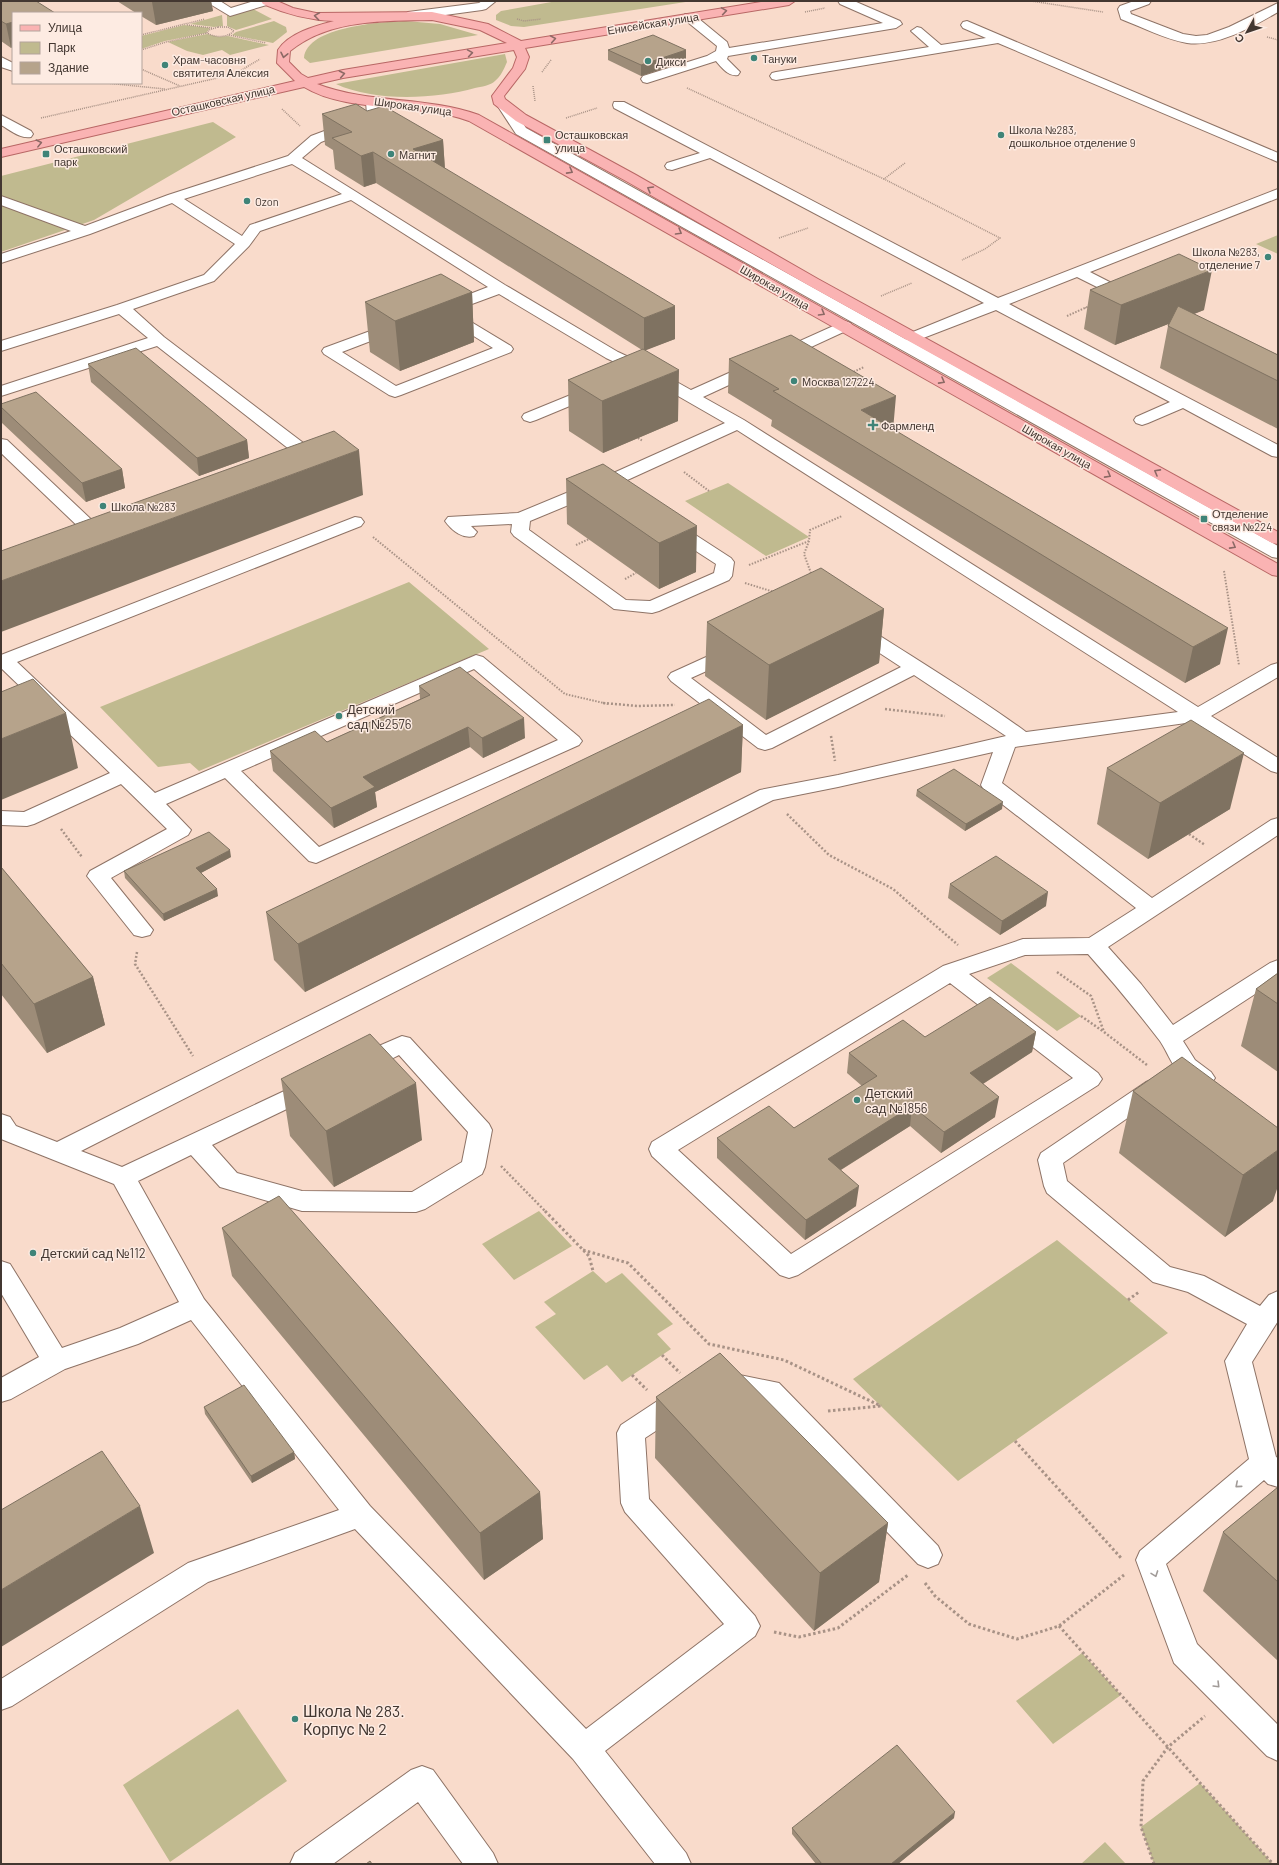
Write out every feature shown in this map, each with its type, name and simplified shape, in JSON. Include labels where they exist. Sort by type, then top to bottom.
[{"type":"main road","name":"Енисейская улица","points":[[620,17],[719,1]]},
{"type":"main road","name":"Енисейская улица","points":[[518,39],[689,17],[789,1]]},
{"type":"main road","points":[[272,2],[316,17],[342,18],[432,16],[484,27],[504,36],[518,39],[523,57],[519,69],[498,96],[499,101],[503,105]]},
{"type":"main road","points":[[272,2],[292,21],[298,29],[295,39]]},
{"type":"main road","points":[[289,72],[283,64],[284,50],[295,39],[313,31],[334,25],[384,16]]},
{"type":"main road","points":[[333,64],[504,36]]},
{"type":"main road","name":"Осташковская улица","points":[[1,153],[304,76],[518,39]]},
{"type":"main road","name":"Осташковская улица","points":[[275,75],[289,72]]},
{"type":"main road","name":"Широкая улица","points":[[289,72],[304,76],[317,89],[342,96],[433,107],[458,112],[474,118],[665,217],[845,326],[1278,571]]},
{"type":"main road","name":"Широкая улица","points":[[503,105],[521,118],[913,337],[1043,416],[1278,539]]},
{"type":"main road","points":[[1,140],[41,130]]},
{"type":"main road","points":[[1013,421],[1027,425],[1043,416]]},
{"type":"street","points":[[211,1],[230,12],[272,2]]},
{"type":"street","points":[[408,16],[482,6],[490,1]]},
{"type":"street","points":[[646,79],[711,59],[722,53],[896,24],[844,1]]},
{"type":"street","points":[[1127,12],[1145,1]]},
{"type":"street","points":[[1117,3],[1127,12],[1187,39],[1205,39],[1252,22],[1278,7]]},
{"type":"street","points":[[689,17],[723,45],[721,60],[734,72]]},
{"type":"street","points":[[967,25],[1278,158]]},
{"type":"street","points":[[917,31],[939,49]]},
{"type":"street","points":[[776,76],[999,39]]},
{"type":"street","points":[[1,62],[12,67]]},
{"type":"street","points":[[1,259],[85,231],[173,198],[293,160],[316,139],[374,117],[372,100]]},
{"type":"street","name":"Широкая улица","points":[[503,105],[521,131],[665,217],[1043,416],[1278,553]]},
{"type":"street","points":[[619,105],[1278,452]]},
{"type":"street","points":[[474,118],[521,131]]},
{"type":"street","points":[[6,122],[26,134]]},
{"type":"street","points":[[672,166],[710,154]]},
{"type":"street","points":[[293,160],[353,195],[500,288],[612,355],[644,370],[738,423],[1278,767]]},
{"type":"street","points":[[913,337],[1278,194]]},
{"type":"street","points":[[1,346],[122,308],[208,278],[244,243],[255,228],[353,195]]},
{"type":"street","points":[[173,198],[244,243]]},
{"type":"street","points":[[1,200],[85,231]]},
{"type":"street","points":[[665,217],[680,210],[692,213]]},
{"type":"street","points":[[1078,272],[1126,297]]},
{"type":"street","points":[[412,321],[330,351],[395,392],[505,349],[438,311],[500,288]]},
{"type":"street","points":[[122,308],[158,340],[304,452],[290,458]]},
{"type":"street","points":[[691,396],[845,326]]},
{"type":"street","points":[[1,391],[158,340]]},
{"type":"street","points":[[530,417],[644,370]]},
{"type":"street","points":[[1142,420],[1183,402]]},
{"type":"street","points":[[468,532],[454,521],[520,518],[612,488],[738,423]]},
{"type":"street","points":[[1,444],[93,531],[122,520]]},
{"type":"street","points":[[520,518],[520,532],[621,605],[652,607],[723,576],[724,562],[658,518]]},
{"type":"street","points":[[142,930],[98,876],[181,830],[48,702],[3,661],[355,522]]},
{"type":"street","points":[[844,621],[915,667],[1014,740]]},
{"type":"street","points":[[750,644],[678,677],[765,744],[915,667]]},
{"type":"street","points":[[152,802],[476,661],[572,741],[316,856],[228,769]]},
{"type":"street","points":[[58,1152],[767,794],[838,781],[1014,740],[1198,715],[1278,668]]},
{"type":"street","points":[[28,711],[48,702]]},
{"type":"street","points":[[1014,740],[991,785],[1151,908]]},
{"type":"street","points":[[1,818],[26,819],[124,775]]},
{"type":"street","points":[[951,972],[1090,1079],[789,1268],[661,1149],[951,972],[1023,947],[1094,946],[1278,825]]},
{"type":"street","points":[[1094,946],[1133,990],[1170,1038],[1187,1066],[1217,1088]]},
{"type":"street","points":[[1170,1038],[1278,968]]},
{"type":"street","points":[[123,1177],[402,1044],[480,1130],[473,1168],[416,1202],[302,1201],[228,1180],[195,1143]]},
{"type":"street","points":[[1187,1066],[1050,1160],[1056,1186],[1162,1275],[1195,1283],[1270,1311],[1238,1361],[1271,1469],[1141,1565],[1185,1653],[1278,1746]]},
{"type":"street","points":[[1,1123],[7,1132],[123,1177],[195,1306],[360,1515],[584,1750],[675,1864]]},
{"type":"street","points":[[1,1271],[56,1361]]},
{"type":"street","points":[[1,1391],[56,1361],[129,1336],[195,1306]]},
{"type":"street","points":[[584,1750],[745,1626],[635,1503],[632,1433],[711,1380],[769,1391],[928,1555]]},
{"type":"street","points":[[1,1696],[198,1572],[360,1515]]},
{"type":"street","points":[[306,1864],[422,1781],[482,1864]]},
{"type":"path","points":[[1031,1],[1127,12]]},
{"type":"path","points":[[142,35],[211,18]]},
{"type":"path","points":[[185,24],[213,28],[223,26],[232,28],[234,31],[229,35]]},
{"type":"path","points":[[207,34],[209,30],[213,28]]},
{"type":"path","points":[[142,50],[166,42],[207,34],[218,37],[229,35],[273,44]]},
{"type":"path","points":[[6,122],[235,74],[258,61],[263,56]]},
{"type":"path","points":[[142,69],[181,86]]},
{"type":"path","points":[[116,84],[168,89]]},
{"type":"path","points":[[683,86],[884,179],[1000,238],[985,249],[879,297]]},
{"type":"path","points":[[282,109],[316,139]]},
{"type":"path","points":[[884,179],[905,163]]},
{"type":"path","points":[[774,240],[834,218]]},
{"type":"path","points":[[1041,327],[1126,297]]},
{"type":"path","points":[[845,376],[864,368]]},
{"type":"path","points":[[814,581],[804,554],[810,541],[810,530],[867,504]]},
{"type":"path","points":[[355,522],[565,694],[608,704],[638,706],[711,703]]},
{"type":"path","points":[[576,545],[588,540]]},
{"type":"path","points":[[570,541],[582,549]]},
{"type":"path","points":[[723,576],[810,541]]},
{"type":"path","points":[[1224,571],[1242,690]]},
{"type":"path","points":[[625,579],[636,573]]},
{"type":"path","points":[[619,575],[630,583]]},
{"type":"path","points":[[723,576],[781,594]]},
{"type":"path","points":[[838,781],[834,708],[951,716]]},
{"type":"path","points":[[46,810],[98,876]]},
{"type":"path","points":[[814,839],[829,855],[893,889],[978,962]]},
{"type":"path","points":[[142,930],[135,964],[206,1077]]},
{"type":"path","points":[[1023,947],[1091,996],[1104,1032]]},
{"type":"path","points":[[1081,1016],[1167,1080]]},
{"type":"path","points":[[526,1190],[589,1256],[593,1271]]},
{"type":"path","points":[[556,1228],[560,1226]]},
{"type":"path","points":[[583,1250],[628,1263],[709,1344],[784,1360],[881,1406],[791,1414]]},
{"type":"path","points":[[935,1596],[969,1624],[1017,1639],[1059,1626],[1141,1565],[1015,1441]]},
{"type":"path","points":[[745,1626],[799,1637],[838,1628],[914,1571],[928,1555]]},
{"type":"path","points":[[1059,1626],[1273,1864]]},
{"type":"path","points":[[1154,1864],[1141,1827],[1143,1781],[1168,1747],[1229,1697]]},
{"type":"green space","points":[[557,1],[692,1],[524,27],[511,26],[496,20],[496,15],[501,11]]},
{"type":"green space","points":[[253,9],[272,19],[236,30],[227,26],[227,15]]},
{"type":"green space","points":[[222,15],[223,26],[214,27],[190,24]]},
{"type":"green space","points":[[274,21],[286,27],[287,32],[273,43],[232,35],[236,32]]},
{"type":"green space","points":[[406,21],[440,24],[478,35],[310,63],[304,58],[308,47],[318,39],[331,32],[364,25]]},
{"type":"green space","points":[[184,25],[210,28],[206,33],[165,41],[142,49],[142,36]]},
{"type":"green space","points":[[207,34],[219,37],[228,36],[269,45],[230,55],[222,50],[203,55],[187,51],[168,42]]},
{"type":"green space","points":[[505,54],[507,62],[501,75],[495,81],[486,86],[459,92],[424,96],[386,96],[351,90],[336,84]]},
{"type":"green space","points":[[213,122],[236,137],[94,220],[1,252],[1,176]]},
{"type":"green space","points":[[1278,235],[1278,254],[1256,244]]},
{"type":"green space","points":[[728,483],[809,537],[766,556],[685,501]]},
{"type":"green space","points":[[409,582],[489,649],[199,771],[190,763],[158,767],[100,707]]},
{"type":"green space","points":[[1011,963],[1081,1016],[1057,1031],[987,978]]},
{"type":"green space","points":[[539,1211],[572,1246],[514,1280],[482,1244]]},
{"type":"green space","points":[[1057,1240],[1168,1333],[958,1481],[853,1379]]},
{"type":"green space","points":[[593,1271],[606,1283],[622,1273],[673,1324],[657,1334],[671,1349],[622,1382],[607,1365],[584,1380],[535,1327],[556,1314],[544,1302]]},
{"type":"green space","points":[[1082,1653],[1121,1695],[1053,1744],[1016,1701]]},
{"type":"green space","points":[[238,1709],[287,1781],[170,1862],[123,1785]]},
{"type":"green space","points":[[1200,1783],[1273,1864],[1154,1864],[1141,1827]]},
{"type":"green space","points":[[1105,1842],[1126,1864],[1081,1864]]},
{"type":"building","points":[[1,1],[36,1],[53,12],[12,12],[12,22],[6,24],[1,21]]},
{"type":"building","points":[[653,35],[686,50],[641,65],[608,50]]},
{"type":"building","points":[[356,104],[367,111],[384,106],[443,140],[413,149],[675,306],[644,318],[373,152],[361,156],[332,138],[352,132],[322,114]]},
{"type":"building","points":[[1179,254],[1212,270],[1121,305],[1090,290]]},
{"type":"building","points":[[441,274],[472,292],[395,321],[365,302]]},
{"type":"building","points":[[1178,306],[1278,355],[1278,381],[1168,326]]},
{"type":"building","points":[[791,335],[896,396],[861,410],[1228,628],[1193,647],[773,391],[779,389],[729,359]]},
{"type":"building","points":[[136,348],[247,440],[197,458],[88,364]]},
{"type":"building","points":[[643,349],[679,370],[602,401],[568,380]]},
{"type":"building","points":[[36,392],[122,469],[82,483],[1,407],[1,404]]},
{"type":"building","points":[[334,431],[359,450],[1,581],[1,551]]},
{"type":"building","points":[[603,464],[697,526],[659,543],[566,479]]},
{"type":"building","points":[[821,568],[884,609],[769,665],[707,622]]},
{"type":"building","points":[[460,667],[524,718],[482,738],[468,727],[363,777],[375,787],[331,808],[270,751],[315,731],[327,742],[430,695],[419,686]]},
{"type":"building","points":[[33,679],[66,713],[1,739],[1,692]]},
{"type":"building","points":[[709,699],[743,725],[298,944],[266,912]]},
{"type":"building","points":[[1191,720],[1244,753],[1160,803],[1107,768]]},
{"type":"building","points":[[954,769],[1003,802],[966,824],[917,790]]},
{"type":"building","points":[[209,832],[230,850],[196,868],[217,889],[163,914],[124,871]]},
{"type":"building","points":[[996,856],[1048,892],[1002,921],[950,884]]},
{"type":"building","points":[[1,867],[93,977],[34,1004],[1,963]]},
{"type":"building","points":[[1278,973],[1278,1004],[1256,989]]},
{"type":"building","points":[[990,997],[1036,1032],[970,1073],[999,1097],[944,1132],[912,1106],[828,1159],[859,1186],[806,1220],[717,1138],[769,1106],[794,1128],[877,1076],[849,1053],[903,1020],[925,1037]]},
{"type":"building","points":[[370,1034],[416,1083],[326,1131],[281,1079]]},
{"type":"building","points":[[1182,1057],[1278,1128],[1278,1150],[1243,1175],[1133,1091]]},
{"type":"building","points":[[279,1196],[540,1492],[480,1533],[222,1228]]},
{"type":"building","points":[[720,1353],[888,1523],[820,1573],[656,1397]]},
{"type":"building","points":[[244,1385],[294,1452],[251,1476],[204,1407]]},
{"type":"building","points":[[102,1451],[140,1506],[1,1590],[1,1510]]},
{"type":"building","points":[[1278,1487],[1278,1582],[1223,1532]]},
{"type":"building","points":[[897,1745],[955,1812],[891,1864],[822,1864],[792,1828]]},
{"type":"place","name":"Тануки","points":[[754,58]]},
{"type":"place","name":"Дикси","points":[[648,61]]},
{"type":"place","name":"Храм-часовня святителя Алексия","points":[[165,65]]},
{"type":"place","name":"Школа №283, дошкольное отделение 9","points":[[1001,135]]},
{"type":"place","name":"Осташковская улица","points":[[547,140]]},
{"type":"place","name":"Осташковский парк","points":[[46,154]]},
{"type":"place","name":"Магнит","points":[[391,154]]},
{"type":"place","name":"Ozon","points":[[247,201]]},
{"type":"place","name":"Школа №283, отделение 7","points":[[1268,257]]},
{"type":"place","name":"Москва 127224","points":[[794,381]]},
{"type":"place","name":"Фармленд","points":[[873,425]]},
{"type":"place","name":"Школа №283","points":[[103,506]]},
{"type":"place","name":"Отделение связи №224","points":[[1204,519]]},
{"type":"place","name":"Детский сад №2576","points":[[339,716]]},
{"type":"place","name":"Детский сад №1856","points":[[857,1100]]},
{"type":"place","name":"Детский сад №112","points":[[33,1253]]},
{"type":"place","name":"Школа № 283. Корпус № 2","points":[[295,1719]]}]
